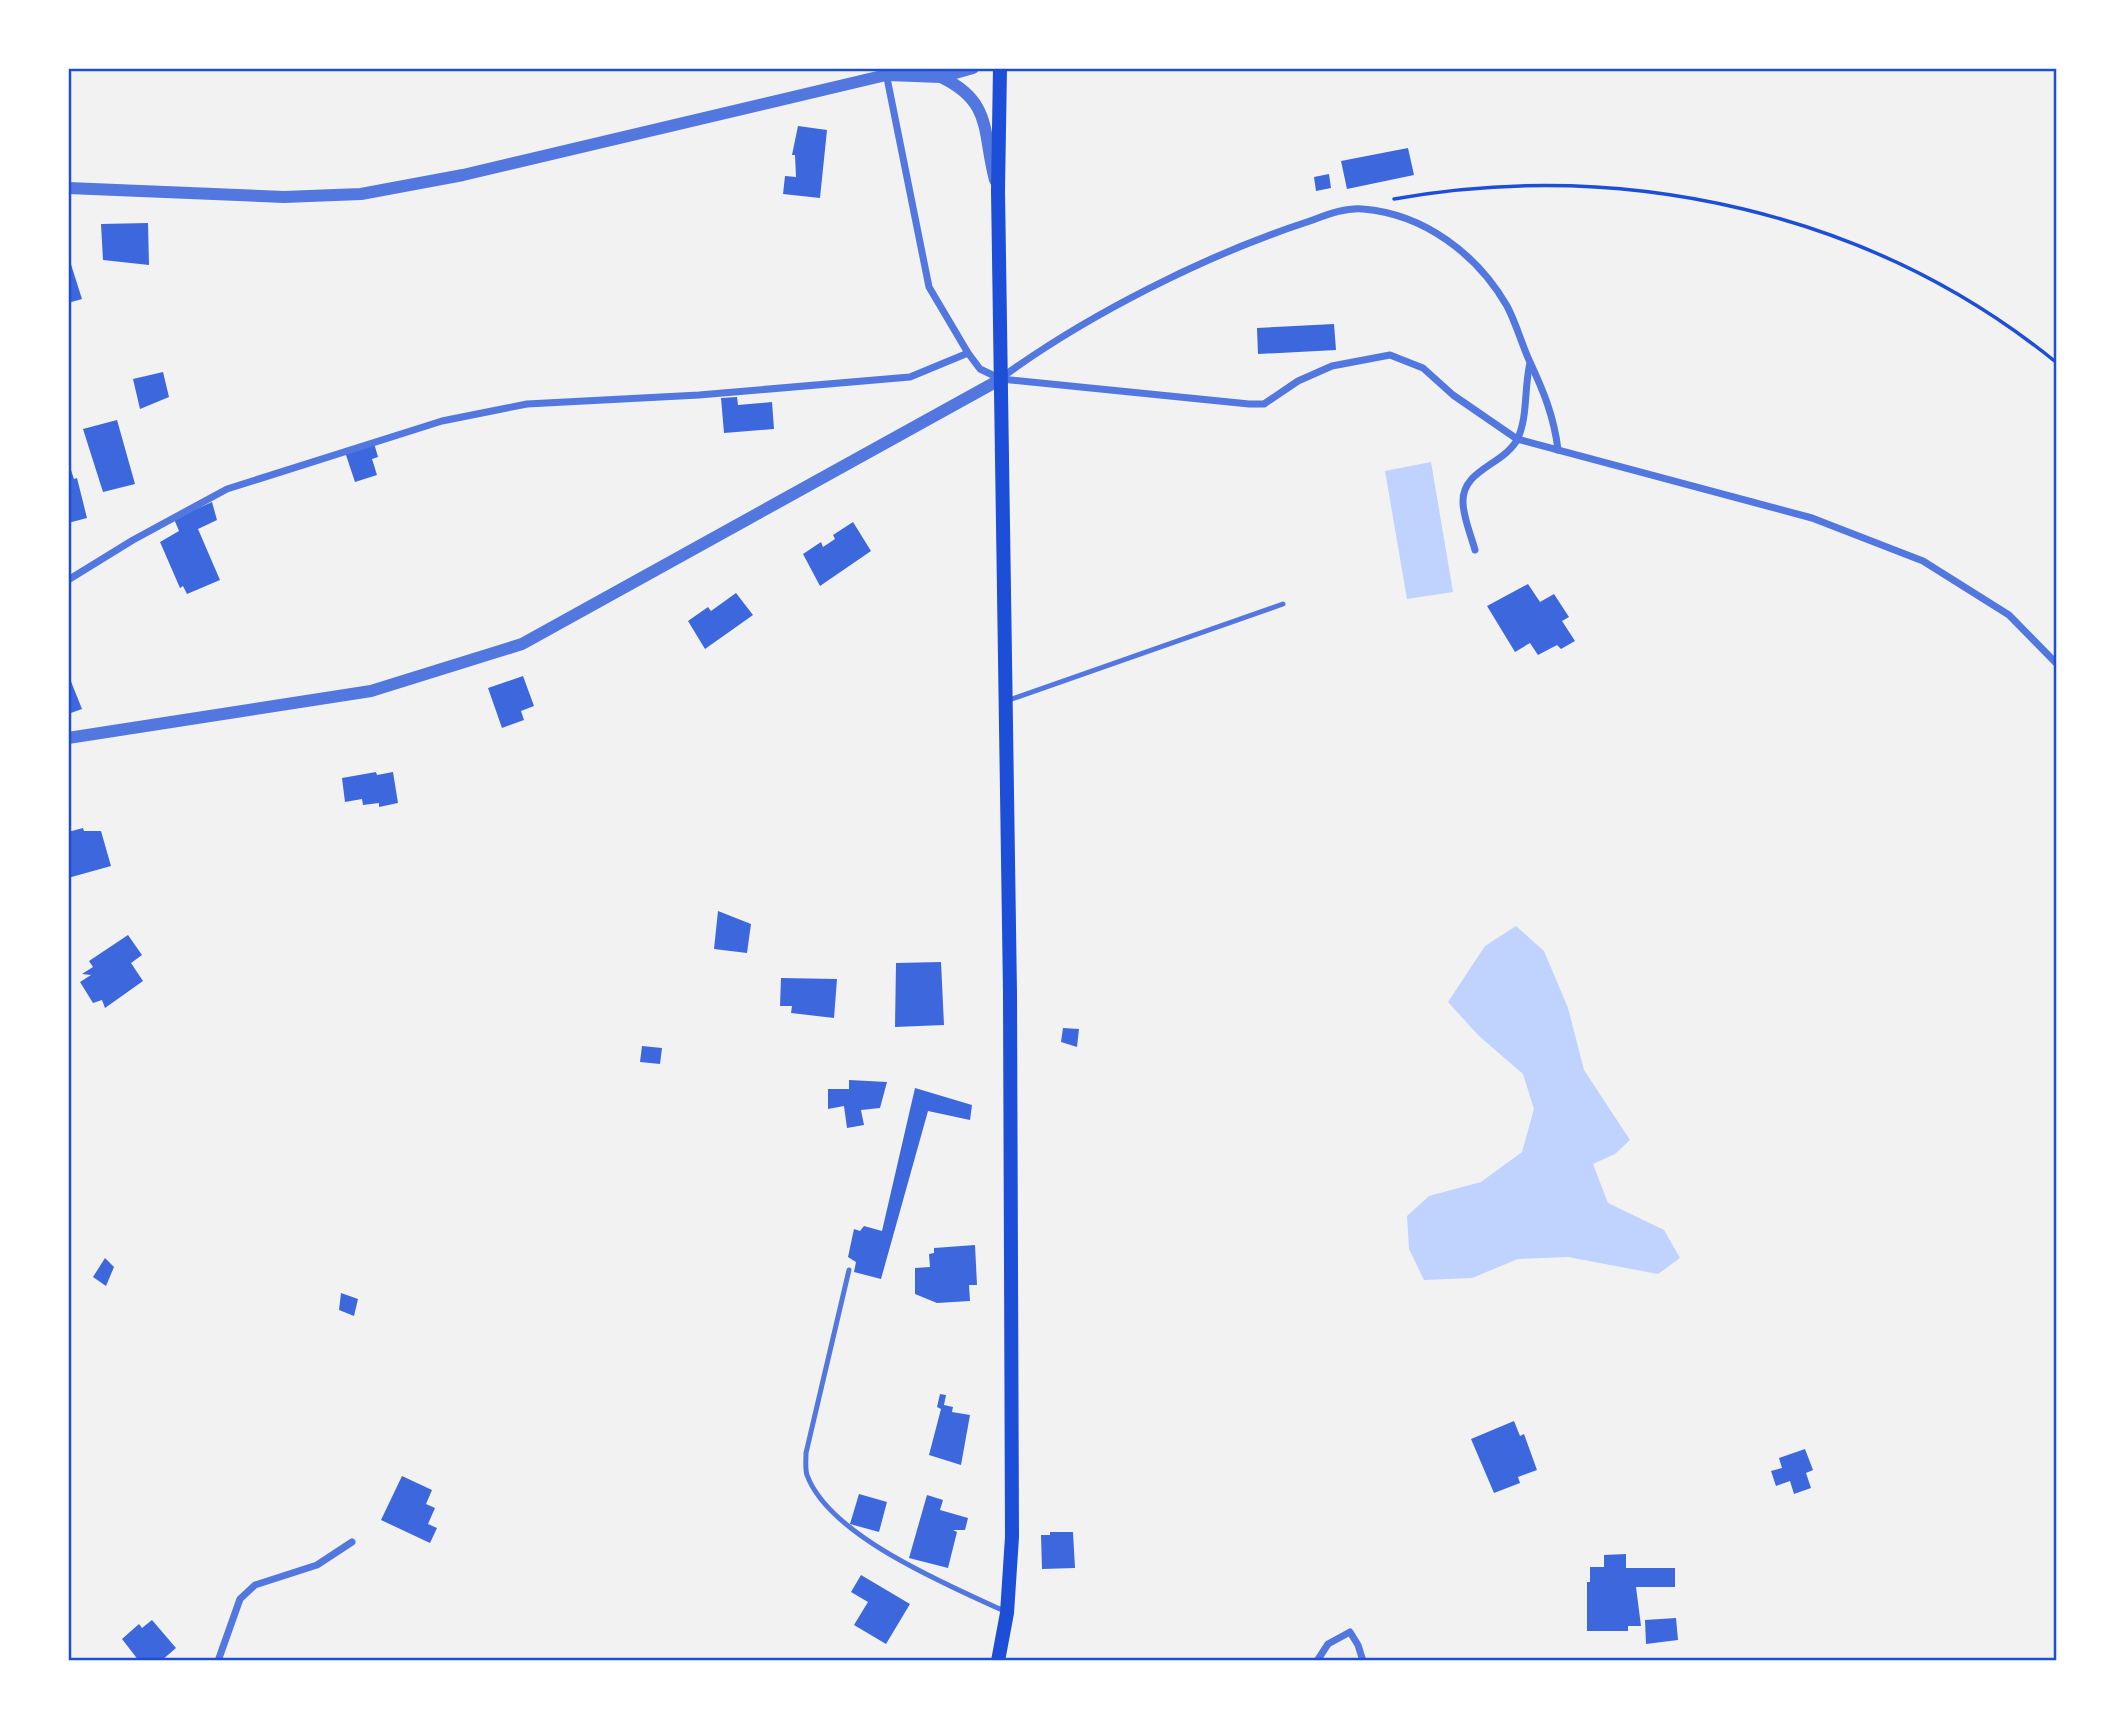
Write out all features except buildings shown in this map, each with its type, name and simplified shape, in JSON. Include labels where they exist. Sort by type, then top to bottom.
[{"type":"main road","points":[[998,1661],[1007,1613],[1012,1509],[1006,701],[998,190],[1000,68]]},
{"type":"street","points":[[68,188],[285,197],[361,194],[463,175],[899,68]]},
{"type":"street","points":[[941,77],[973,68]]},
{"type":"street","points":[[886,71],[941,77],[964,88],[982,111],[986,148],[998,190]]},
{"type":"street","points":[[886,71],[929,287],[968,354],[980,369],[1001,379],[1264,404],[1298,381],[1332,366],[1390,355],[1423,368],[1453,395],[1517,439],[1812,518],[1923,561],[2009,615],[2057,664]]},
{"type":"street","points":[[68,738],[371,691],[522,643],[1001,379],[1040,349],[1153,288],[1266,235],[1330,214],[1361,208],[1394,215],[1423,226],[1461,248],[1488,277],[1508,308],[1554,421],[1558,450]]},
{"type":"street","points":[[68,580],[133,540],[227,489],[442,421],[527,404],[699,395],[910,377],[968,354]]},
{"type":"street","points":[[1475,550],[1463,500],[1470,478],[1502,458],[1517,439],[1524,420],[1525,383],[1530,362]]},
{"type":"street","points":[[218,1661],[240,1599],[255,1585],[317,1564],[352,1542]]},
{"type":"street","points":[[1317,1661],[1328,1644],[1350,1632],[1359,1644],[1363,1661]]},
{"type":"lane","points":[[1006,701],[1283,604]]},
{"type":"lane","points":[[849,1270],[806,1453],[807,1474],[828,1507],[853,1532],[924,1573],[1007,1613]]},
{"type":"path","points":[[1361,208],[1414,195],[1524,185],[1581,184],[1662,194],[1771,214],[1847,239],[1969,301],[2057,363]]},
{"type":"water","points":[[1431,462],[1453,592],[1407,599],[1385,471]]},
{"type":"water","points":[[1516,926],[1544,951],[1568,1008],[1584,1070],[1630,1140],[1615,1154],[1593,1164],[1608,1203],[1664,1230],[1680,1258],[1658,1274],[1568,1257],[1518,1259],[1472,1278],[1424,1280],[1409,1249],[1407,1216],[1429,1196],[1481,1182],[1522,1152],[1534,1109],[1523,1074],[1479,1036],[1448,1002],[1485,946]]}]
